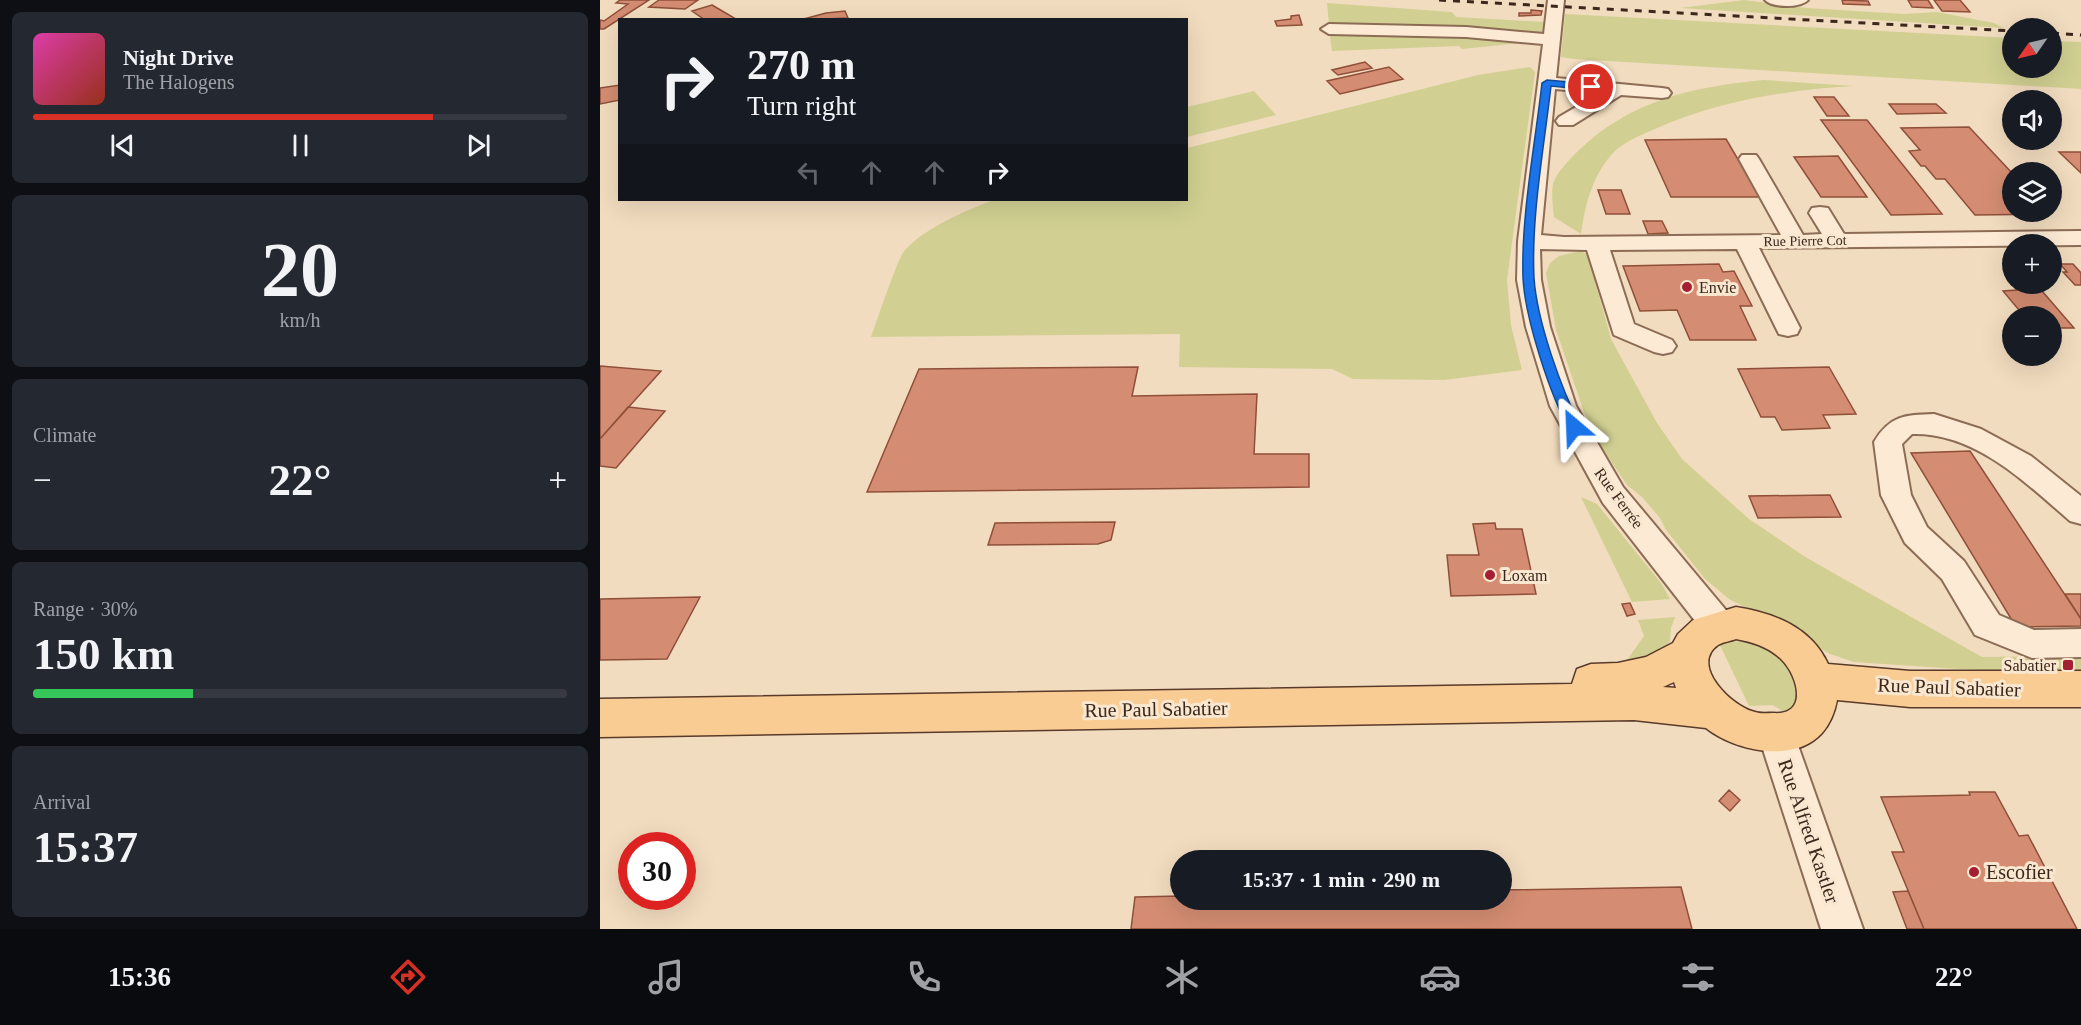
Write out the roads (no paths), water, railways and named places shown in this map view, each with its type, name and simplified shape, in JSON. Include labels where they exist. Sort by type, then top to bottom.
[{"type":"main road","points":[[1736,623],[1756,626],[1776,634],[1794,646],[1808,662],[1819,693],[1812,716],[1803,725],[1791,731],[1776,734],[1754,732],[1712,710],[1692,683],[1688,669],[1688,656],[1694,642],[1704,632],[1718,625],[1736,623]]},
{"type":"main road","name":"Rue Paul Sabatier","points":[[600,699],[1621,682],[1664,670],[1688,656]]},
{"type":"main road","name":"Rue Paul Sabatier","points":[[1816,680],[1910,689],[2081,689]]},
{"type":"main road","name":"Rue Paul Sabatier","points":[[600,718],[1543,702],[1634,702],[1712,710]]},
{"type":"street","name":"Rue Ferrée","points":[[1556,0],[1529,241],[1529,280],[1538,327],[1563,406],[1613,495],[1718,625]]},
{"type":"street","points":[[1773,0],[1800,0]]},
{"type":"street","points":[[1329,29],[1466,32],[1552,40]]},
{"type":"street","points":[[1547,83],[1662,93]]},
{"type":"street","points":[[1566,121],[1612,94],[1614,89]]},
{"type":"street","points":[[1749,159],[1796,241]]},
{"type":"street","points":[[1820,213],[1837,240]]},
{"type":"street","name":"Rue Pierre Cot","points":[[1529,241],[1564,244],[2081,238]]},
{"type":"street","points":[[1744,242],[1788,328]]},
{"type":"street","points":[[1596,243],[1623,329],[1663,346]]},
{"type":"street","points":[[2081,513],[2021,463],[1971,436],[1934,424],[1905,425],[1888,442],[1896,495],[1916,535],[1953,570],[1987,625],[2032,645],[2081,643]]},
{"type":"street","name":"Rue Alfred Kastler","points":[[1776,734],[1842,929]]},
{"type":"railway","points":[[1439,0],[2002,30]]},
{"type":"railway","points":[[2062,34],[2081,35]]},
{"type":"place","name":"Envie","points":[[1687,287]]},
{"type":"place","name":"Loxam","points":[[1490,575]]},
{"type":"place","name":"Sabatier","points":[[2068,665]]},
{"type":"place","name":"Escofier","points":[[1974,872]]}]
